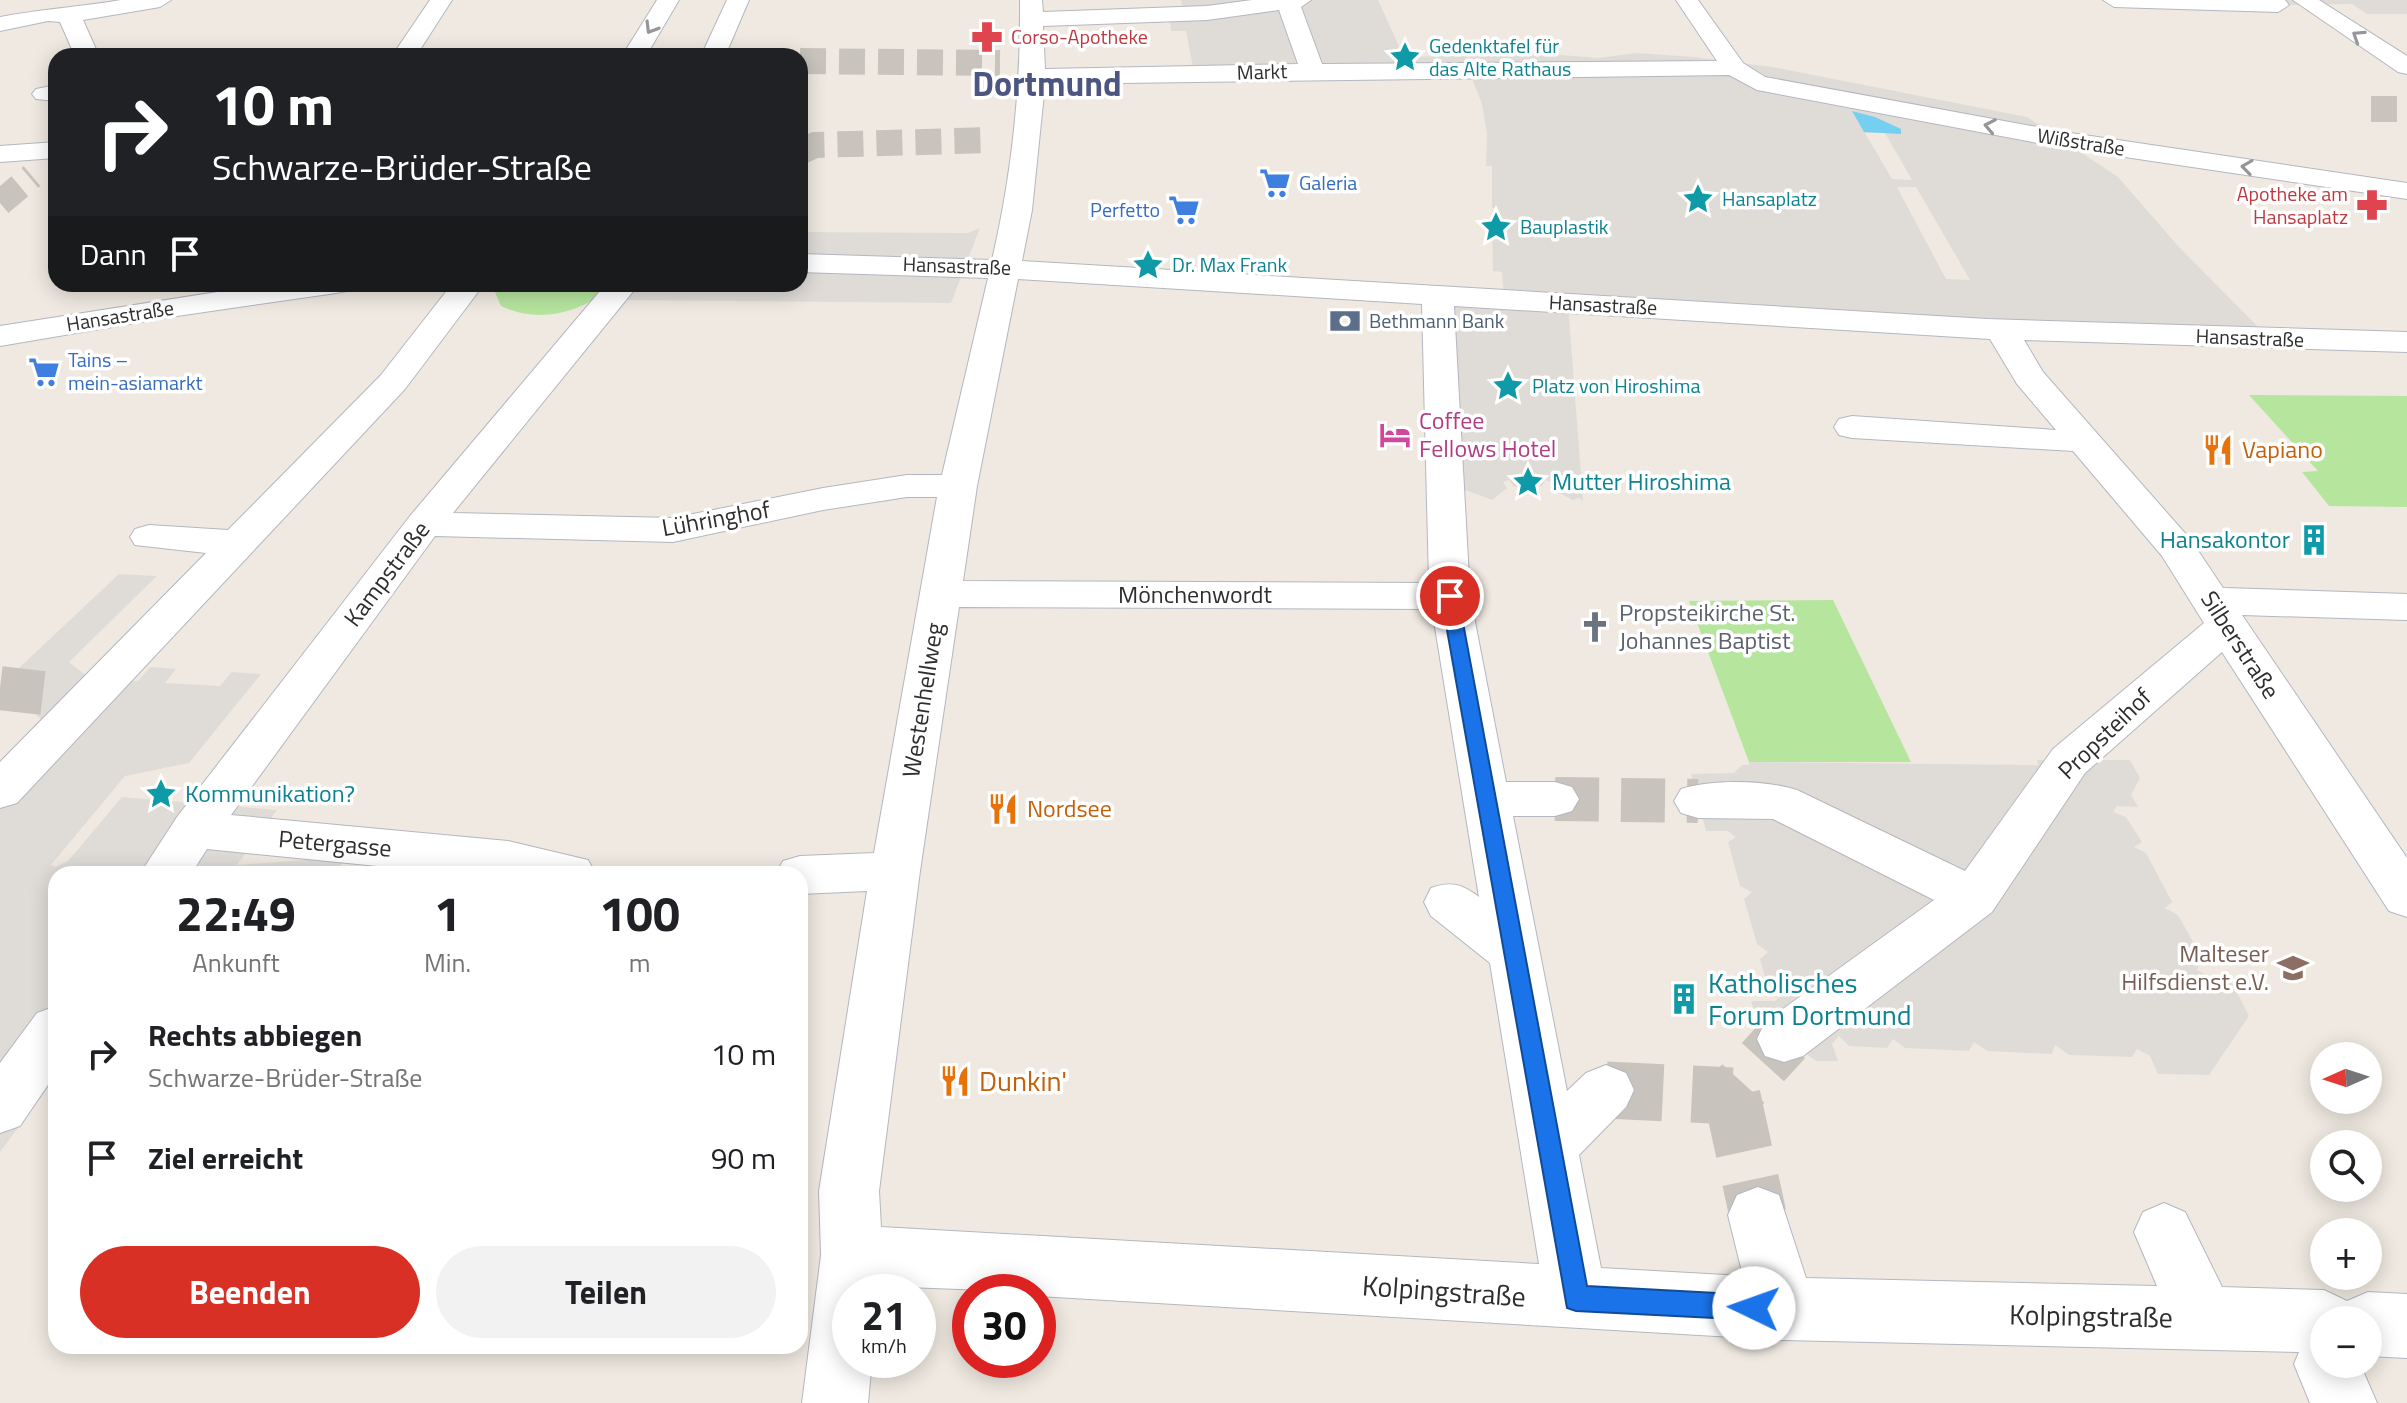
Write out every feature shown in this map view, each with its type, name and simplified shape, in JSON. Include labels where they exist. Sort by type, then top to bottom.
[{"type":"street","points":[[17,0],[59,15],[82,48]]},
{"type":"street","points":[[0,24],[160,0]]},
{"type":"street","points":[[409,48],[441,0]]},
{"type":"street","points":[[639,48],[668,0]]},
{"type":"street","points":[[717,48],[738,0]]},
{"type":"street","points":[[1687,0],[1734,68]]},
{"type":"street","points":[[2114,0],[2278,5]]},
{"type":"street","name":"Markt","points":[[1032,10],[1207,13],[1292,1],[1313,71]]},
{"type":"street","points":[[2307,2],[2407,67]]},
{"type":"street","name":"Westenhellweg","points":[[835,1403],[852,1255],[849,1191],[895,871],[958,486],[1003,267],[1018,210],[1032,10]]},
{"type":"street","name":"Markt","points":[[1026,68],[1211,74],[1466,68],[1734,68]]},
{"type":"street","name":"Wißstraße","points":[[1734,68],[1757,83],[2064,140],[2407,191]]},
{"type":"street","points":[[0,154],[48,147]]},
{"type":"street","points":[[32,176],[48,153]]},
{"type":"street","name":"Hansastraße","points":[[808,263],[1003,267],[2000,328],[2300,351],[2407,342]]},
{"type":"street","name":"Hansastraße","points":[[0,336],[180,295],[223,292]]},
{"type":"street","points":[[0,791],[393,382],[462,292]]},
{"type":"street","name":"Kampstraße","points":[[170,866],[424,524],[616,292]]},
{"type":"street","points":[[1438,295],[1450,596],[1547,1148],[1549,1297]]},
{"type":"street","points":[[2266,317],[2407,319]]},
{"type":"street","name":"Silberstraße","points":[[2000,328],[2029,377],[2177,549],[2343,805],[2407,897]]},
{"type":"street","points":[[2300,351],[2407,363]]},
{"type":"street","points":[[1852,427],[2055,441],[2083,440]]},
{"type":"street","name":"Lühringhof","points":[[424,524],[673,530],[823,499],[907,486],[958,486]]},
{"type":"street","points":[[149,537],[240,543]]},
{"type":"street","name":"Mönchenwordt","points":[[941,594],[1450,596]]},
{"type":"street","points":[[2220,613],[2407,607]]},
{"type":"street","name":"Propsteihof","points":[[1784,1039],[1974,898],[2069,761],[2220,613]]},
{"type":"street","points":[[1485,799],[1555,799]]},
{"type":"street","points":[[1698,801],[1780,802],[1974,898]]},
{"type":"street","name":"Petergasse","points":[[194,830],[508,860],[535,866]]},
{"type":"street","points":[[808,875],[895,871]]},
{"type":"street","points":[[1449,902],[1512,951]]},
{"type":"street","points":[[0,1108],[48,1040]]},
{"type":"street","points":[[1547,1148],[1606,1090]]},
{"type":"street","points":[[1758,1215],[1783,1309]]},
{"type":"street","points":[[2164,1232],[2204,1319]]},
{"type":"street","name":"Kolpingstraße","points":[[852,1255],[1783,1309],[2204,1319],[2310,1339]]},
{"type":"street","points":[[2382,1325],[2407,1326]]},
{"type":"street","points":[[2334,1378],[2344,1403]]},
{"type":"green space","points":[[495,292],[604,292],[561,313],[531,315],[501,306]]},
{"type":"green space","points":[[2249,395],[2407,396],[2407,507],[2329,506],[2302,472],[2318,471]]},
{"type":"green space","points":[[1833,600],[1911,762],[1749,762],[1689,601]]},
{"type":"shaded area","name":"Hansaplatz","points":[[1181,0],[1378,0],[1404,57],[1548,54],[1598,58],[1636,53],[1694,57],[1773,67],[2027,117],[2118,177],[2179,247],[2271,340],[1568,304],[1583,501],[1579,498],[1573,500],[1550,488],[1552,482],[1545,480],[1542,486],[1514,487],[1509,480],[1503,482],[1507,488],[1492,500],[1468,491],[1445,489],[1438,295],[1504,298],[1502,272],[1493,271],[1492,228],[1496,227],[1492,225],[1492,211],[1496,209],[1492,208],[1492,166],[1486,166],[1487,134],[1482,104],[1471,76],[1193,67],[1186,31],[1171,31],[1169,12],[1183,11]],"holes":[[[1865,133],[1885,133],[1912,180],[1892,179]],[[1897,187],[1916,187],[1970,280],[1946,279]]]},
{"type":"shaded area","points":[[2272,0],[2407,0],[2407,14],[2367,14],[2352,4],[2278,5]]},
{"type":"shaded area","points":[[980,228],[951,303],[611,300],[613,292],[808,292],[808,232],[968,233]]},
{"type":"shaded area","points":[[119,574],[157,576],[69,662],[88,677],[138,681],[150,667],[176,669],[165,683],[220,686],[232,672],[261,674],[189,763],[125,776],[53,866],[48,866],[48,1088],[0,1152],[0,781],[50,728],[3,683]]},
{"type":"shaded area","points":[[2037,760],[2130,760],[2140,778],[2131,795],[2138,807],[2117,806],[2113,812],[2126,817],[2142,842],[2134,847],[2146,853],[2172,902],[2165,908],[2178,915],[2205,963],[2200,963],[2197,970],[2208,976],[2229,977],[2249,1016],[2209,1075],[2158,1074],[2150,1056],[2137,1049],[2132,1057],[2069,1055],[2055,1045],[2052,1054],[1987,1051],[1974,1042],[1969,1051],[1905,1048],[1893,1039],[1887,1048],[1849,1046],[1839,1036],[1832,1044],[1838,1061],[1816,1061],[1757,1019],[1751,1001],[1775,1001],[1780,996],[1768,988],[1760,959],[1768,952],[1757,944],[1744,899],[1752,892],[1740,886],[1728,842],[1736,837],[1728,831],[1706,831],[1691,774],[1734,773],[1742,765],[1749,765],[1749,762],[2038,765]]},
{"type":"shaded area","points":[[122,797],[277,810],[237,865],[346,857],[341,866],[57,866],[68,861]]},
{"type":"water","points":[[1852,111],[1901,129],[1901,134],[1864,132]]},
{"type":"tunnel","points":[[808,61],[1000,63]]},
{"type":"tunnel","points":[[2371,109],[2407,109]]},
{"type":"tunnel","points":[[808,148],[815,145],[993,140]]},
{"type":"tunnel","points":[[0,203],[32,176]]},
{"type":"tunnel","points":[[0,688],[43,693]]},
{"type":"tunnel","points":[[1555,799],[1698,801]]},
{"type":"tunnel","points":[[1732,1096],[1784,1039]]},
{"type":"tunnel","points":[[1606,1090],[1732,1096]]},
{"type":"tunnel","points":[[1732,1096],[1758,1215]]},
{"type":"place","name":"Corso-Apotheke","points":[[987,37]]},
{"type":"place","name":"Gedenktafel für das Alte Rathaus","points":[[1405,57]]},
{"type":"place","name":"Galeria","points":[[1275,183]]},
{"type":"place","name":"Hansaplatz","points":[[1698,199]]},
{"type":"place","name":"Apotheke am Hansaplatz","points":[[2372,205]]},
{"type":"place","name":"Perfetto","points":[[1184,210]]},
{"type":"place","name":"Bauplastik","points":[[1496,227]]},
{"type":"place","name":"Dr. Max Frank","points":[[1148,265]]},
{"type":"place","name":"Bethmann Bank","points":[[1345,321]]},
{"type":"place","name":"Tains – mein-asiamarkt","points":[[44,372]]},
{"type":"place","name":"Platz von Hiroshima","points":[[1508,386]]},
{"type":"place","name":"Coffee Fellows Hotel","points":[[1395,435]]},
{"type":"place","name":"Vapiano","points":[[2218,450]]},
{"type":"place","name":"Mutter Hiroshima","points":[[1528,482]]},
{"type":"place","name":"Hansakontor","points":[[2314,540]]},
{"type":"place","name":"Propsteikirche St. Johannes Baptist","points":[[1595,627]]},
{"type":"place","name":"Kommunikation?","points":[[161,794]]},
{"type":"place","name":"Nordsee","points":[[1003,809]]},
{"type":"place","name":"Malteser Hilfsdienst e.V.","points":[[2293,968]]},
{"type":"place","name":"Katholisches Forum Dortmund","points":[[1684,999]]},
{"type":"place","name":"Dunkin'","points":[[955,1081]]},
{"type":"district","name":"Dortmund","points":[[1047,84]]},
{"type":"route","points":[[1450,596],[1576,1299],[1754,1308]]}]
